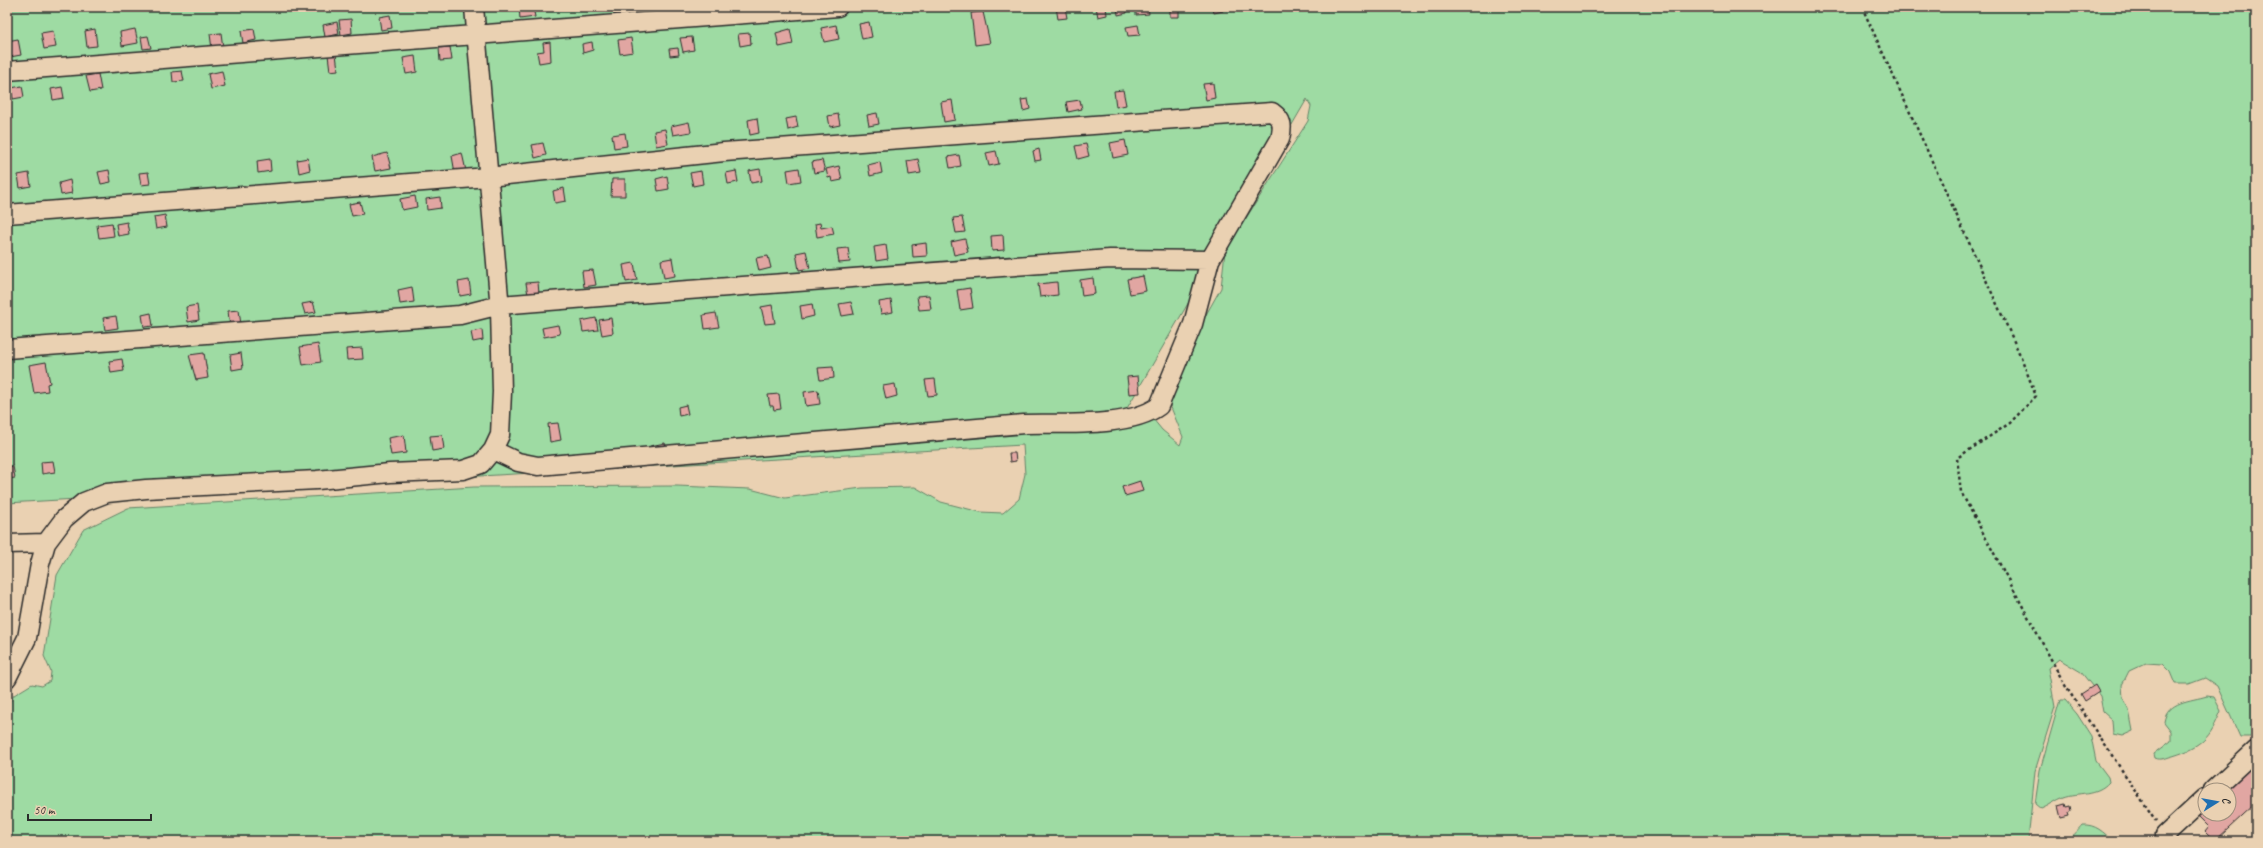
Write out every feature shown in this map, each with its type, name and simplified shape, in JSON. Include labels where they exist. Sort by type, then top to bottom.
[{"type":"street","points":[[7,678],[27,638],[40,564],[46,543],[64,519],[84,502],[107,493],[146,489],[317,480],[390,473],[463,470],[481,464],[493,450],[500,435],[500,305],[474,7]]},
{"type":"street","points":[[7,71],[838,7]]},
{"type":"street","points":[[7,214],[488,177],[724,152],[1272,112],[1280,118],[1282,122],[1283,127],[1280,139],[1210,260],[1193,324],[1159,406],[1151,412],[1128,419],[1083,423],[1024,424],[538,466],[518,462],[493,450]]},
{"type":"street","points":[[7,349],[460,315],[500,305],[1110,259],[1210,260]]},
{"type":"street","points":[[7,544],[46,543]]},
{"type":"street","points":[[2222,782],[2256,750]]},
{"type":"street","points":[[2166,838],[2197,806]]},
{"type":"path","points":[[1862,7],[2021,357],[2036,396],[2010,423],[1958,458],[1961,492],[2066,687],[2166,838]]},
{"type":"green space","points":[[7,7],[2256,7],[2256,737],[2240,737],[2217,686],[2205,678],[2189,684],[2175,684],[2170,672],[2162,664],[2146,663],[2129,671],[2122,685],[2123,698],[2129,710],[2133,731],[2122,736],[2113,734],[2112,720],[2103,712],[2100,696],[2081,672],[2059,659],[2048,668],[2055,707],[2035,771],[2028,841],[7,841],[7,708],[14,695],[32,684],[42,686],[50,681],[51,672],[44,656],[57,575],[83,530],[128,508],[474,487],[677,486],[750,489],[785,498],[862,488],[915,487],[941,502],[980,512],[1003,513],[1019,499],[1025,474],[1023,445],[7,503]],"holes":[[[1307,99],[1311,106],[1308,121],[1225,251],[1221,288],[1203,320],[1170,405],[1183,437],[1180,445],[1162,430],[1153,419],[1119,422]]]},
{"type":"green space","points":[[2207,696],[2214,697],[2221,711],[2209,735],[2198,745],[2183,753],[2160,759],[2155,758],[2154,754],[2171,741],[2171,731],[2164,722],[2166,715],[2170,710],[2181,703]]},
{"type":"green space","points":[[2060,700],[2065,700],[2077,714],[2091,736],[2096,761],[2108,777],[2109,782],[2099,790],[2069,795],[2041,809],[2035,804],[2040,770]]},
{"type":"green space","points":[[2082,825],[2087,825],[2095,827],[2113,841],[2059,841],[2070,837]]},
{"type":"green space","points":[[2039,837],[2059,841],[2036,841]]},
{"type":"building","points":[[519,7],[533,7],[535,17],[520,19]]},
{"type":"building","points":[[614,7],[631,7],[631,13],[615,15]]},
{"type":"building","points":[[1056,7],[1065,7],[1067,18],[1058,19]]},
{"type":"building","points":[[1096,7],[1106,7],[1107,15],[1098,17]]},
{"type":"building","points":[[1117,7],[1126,7],[1127,13],[1118,15]]},
{"type":"building","points":[[1136,7],[1148,7],[1149,14],[1136,15]]},
{"type":"building","points":[[1170,7],[1179,7],[1179,17],[1170,17]]},
{"type":"building","points":[[1212,7],[1222,7],[1223,11],[1214,13]]},
{"type":"building","points":[[983,12],[990,43],[975,45],[971,13]]},
{"type":"building","points":[[390,15],[392,28],[381,30],[379,17]]},
{"type":"building","points":[[351,19],[352,33],[341,35],[339,20]]},
{"type":"building","points":[[337,22],[339,34],[325,37],[323,25]]},
{"type":"building","points":[[869,22],[872,37],[862,39],[859,24]]},
{"type":"building","points":[[836,25],[839,39],[824,42],[821,28]]},
{"type":"building","points":[[1138,25],[1140,35],[1128,36],[1126,27]]},
{"type":"building","points":[[95,29],[97,46],[87,47],[85,31]]},
{"type":"building","points":[[135,29],[138,43],[122,46],[120,32]]},
{"type":"building","points":[[254,29],[256,40],[243,43],[241,31]]},
{"type":"building","points":[[790,29],[793,44],[779,47],[776,33]]},
{"type":"building","points":[[53,31],[56,47],[44,49],[41,33]]},
{"type":"building","points":[[221,33],[223,48],[212,49],[210,34]]},
{"type":"building","points":[[750,33],[751,44],[740,46],[738,34]]},
{"type":"building","points":[[148,36],[151,48],[143,49],[141,37]]},
{"type":"building","points":[[692,37],[694,50],[683,52],[680,38]]},
{"type":"building","points":[[631,38],[633,52],[620,54],[618,40]]},
{"type":"building","points":[[18,39],[21,55],[10,57],[7,41]]},
{"type":"building","points":[[550,42],[551,61],[539,63],[537,52],[544,51],[543,43]]},
{"type":"building","points":[[592,42],[593,50],[583,53],[582,44]]},
{"type":"building","points":[[450,47],[452,60],[440,61],[439,48]]},
{"type":"building","points":[[678,48],[679,55],[670,56],[669,49]]},
{"type":"building","points":[[336,54],[338,70],[330,71],[328,55]]},
{"type":"building","points":[[415,56],[417,72],[406,74],[403,58]]},
{"type":"building","points":[[182,71],[184,81],[173,82],[172,72]]},
{"type":"building","points":[[222,71],[225,86],[211,89],[208,74]]},
{"type":"building","points":[[98,74],[101,90],[90,92],[86,76]]},
{"type":"building","points":[[1213,83],[1215,98],[1206,100],[1203,84]]},
{"type":"building","points":[[22,86],[24,97],[13,99],[11,88]]},
{"type":"building","points":[[62,87],[64,98],[53,100],[51,89]]},
{"type":"building","points":[[1123,90],[1126,105],[1116,107],[1114,91]]},
{"type":"building","points":[[1028,99],[1030,109],[1023,111],[1021,100]]},
{"type":"building","points":[[952,100],[955,120],[944,122],[941,102]]},
{"type":"building","points":[[1080,100],[1082,109],[1068,112],[1066,102]]},
{"type":"building","points":[[877,113],[879,124],[869,126],[867,115]]},
{"type":"building","points":[[838,114],[840,125],[830,127],[828,116]]},
{"type":"building","points":[[796,117],[798,127],[788,130],[786,119]]},
{"type":"building","points":[[757,118],[759,133],[750,135],[748,120]]},
{"type":"building","points":[[689,122],[691,132],[673,135],[671,126]]},
{"type":"building","points":[[665,129],[668,144],[656,146],[654,131]]},
{"type":"building","points":[[625,133],[627,146],[614,148],[612,135]]},
{"type":"building","points":[[1125,140],[1128,155],[1113,158],[1110,143]]},
{"type":"building","points":[[543,143],[546,155],[535,158],[532,145]]},
{"type":"building","points":[[1086,144],[1089,156],[1078,159],[1075,146]]},
{"type":"building","points":[[1039,149],[1041,160],[1035,161],[1033,151]]},
{"type":"building","points":[[996,151],[999,164],[989,166],[986,153]]},
{"type":"building","points":[[387,153],[391,168],[375,171],[372,157]]},
{"type":"building","points":[[462,153],[466,171],[455,173],[452,156]]},
{"type":"building","points":[[959,155],[961,166],[950,168],[948,157]]},
{"type":"building","points":[[308,158],[310,170],[299,173],[297,160]]},
{"type":"building","points":[[270,159],[271,171],[258,173],[257,161]]},
{"type":"building","points":[[918,159],[921,173],[909,175],[907,161]]},
{"type":"building","points":[[822,160],[825,171],[814,173],[812,162]]},
{"type":"building","points":[[880,162],[882,173],[870,176],[868,165]]},
{"type":"building","points":[[839,166],[842,180],[832,182],[831,177],[828,178],[826,169]]},
{"type":"building","points":[[799,168],[801,181],[789,183],[787,170]]},
{"type":"building","points":[[760,169],[762,181],[751,183],[749,171]]},
{"type":"building","points":[[109,170],[111,182],[101,184],[98,172]]},
{"type":"building","points":[[701,171],[703,184],[693,186],[690,173]]},
{"type":"building","points":[[736,171],[738,182],[728,184],[726,173]]},
{"type":"building","points":[[148,172],[150,184],[141,185],[139,173]]},
{"type":"building","points":[[29,173],[31,186],[20,188],[18,175]]},
{"type":"building","points":[[667,176],[669,189],[658,191],[656,179]]},
{"type":"building","points":[[612,179],[625,179],[625,196],[611,196]]},
{"type":"building","points":[[70,180],[72,193],[61,195],[59,183]]},
{"type":"building","points":[[564,188],[566,201],[555,203],[553,191]]},
{"type":"building","points":[[415,196],[417,207],[402,210],[400,199]]},
{"type":"building","points":[[440,197],[441,208],[427,210],[426,199]]},
{"type":"building","points":[[360,202],[363,214],[352,216],[349,204]]},
{"type":"building","points":[[165,215],[167,227],[156,229],[154,217]]},
{"type":"building","points":[[962,217],[965,232],[956,233],[953,218]]},
{"type":"building","points":[[127,222],[129,234],[118,236],[116,224]]},
{"type":"building","points":[[112,223],[114,236],[99,238],[97,225]]},
{"type":"building","points":[[820,223],[821,228],[832,226],[834,234],[817,237],[815,224]]},
{"type":"building","points":[[1003,235],[1004,250],[992,251],[991,236]]},
{"type":"building","points":[[965,239],[968,252],[954,255],[951,242]]},
{"type":"building","points":[[926,243],[927,256],[913,257],[912,245]]},
{"type":"building","points":[[886,245],[888,259],[876,261],[874,247]]},
{"type":"building","points":[[848,248],[850,262],[839,263],[837,249]]},
{"type":"building","points":[[806,251],[810,268],[799,270],[796,253]]},
{"type":"building","points":[[768,256],[771,268],[759,271],[756,258]]},
{"type":"building","points":[[672,258],[675,276],[664,278],[661,260]]},
{"type":"building","points":[[634,263],[637,280],[626,282],[623,265]]},
{"type":"building","points":[[593,270],[596,285],[584,287],[582,271]]},
{"type":"building","points":[[1143,276],[1146,291],[1130,294],[1127,279]]},
{"type":"building","points":[[1093,278],[1095,294],[1082,296],[1080,280]]},
{"type":"building","points":[[469,280],[471,294],[460,296],[458,282]]},
{"type":"building","points":[[538,282],[539,294],[528,295],[526,283]]},
{"type":"building","points":[[1057,282],[1058,295],[1040,297],[1038,284]]},
{"type":"building","points":[[412,287],[414,302],[400,304],[398,290]]},
{"type":"building","points":[[970,288],[973,308],[960,310],[957,290]]},
{"type":"building","points":[[929,295],[931,309],[919,310],[917,296]]},
{"type":"building","points":[[891,300],[893,312],[881,314],[879,302]]},
{"type":"building","points":[[313,302],[316,312],[305,314],[302,304]]},
{"type":"building","points":[[851,302],[854,314],[842,316],[839,304]]},
{"type":"building","points":[[812,304],[814,316],[802,319],[800,306]]},
{"type":"building","points":[[197,305],[199,320],[188,322],[186,307]]},
{"type":"building","points":[[772,305],[775,323],[765,324],[761,307]]},
{"type":"building","points":[[239,310],[241,325],[230,327],[228,311]]},
{"type":"building","points":[[151,313],[153,326],[144,327],[142,315]]},
{"type":"building","points":[[716,313],[719,327],[705,329],[703,315]]},
{"type":"building","points":[[116,316],[118,328],[105,330],[103,318]]},
{"type":"building","points":[[596,318],[598,330],[583,332],[581,321]]},
{"type":"building","points":[[611,318],[613,333],[602,335],[599,320]]},
{"type":"building","points":[[558,325],[560,334],[544,337],[542,328]]},
{"type":"building","points":[[482,330],[483,340],[473,342],[471,332]]},
{"type":"building","points":[[318,344],[321,362],[303,365],[300,347]]},
{"type":"building","points":[[362,348],[363,359],[347,360],[346,349]]},
{"type":"building","points":[[204,353],[208,378],[196,380],[189,355]]},
{"type":"building","points":[[241,353],[243,368],[232,370],[230,355]]},
{"type":"building","points":[[122,359],[124,371],[111,373],[109,361]]},
{"type":"building","points":[[46,362],[50,383],[47,384],[48,391],[34,393],[29,365]]},
{"type":"building","points":[[833,367],[834,378],[820,380],[818,368]]},
{"type":"building","points":[[1138,376],[1140,393],[1129,394],[1127,377]]},
{"type":"building","points":[[935,379],[937,395],[928,396],[925,380]]},
{"type":"building","points":[[895,384],[897,396],[886,399],[883,386]]},
{"type":"building","points":[[818,390],[820,404],[806,406],[804,392]]},
{"type":"building","points":[[779,394],[781,409],[774,410],[773,406],[770,406],[768,395]]},
{"type":"building","points":[[686,405],[688,414],[679,416],[678,407]]},
{"type":"building","points":[[558,423],[561,440],[550,442],[548,424]]},
{"type":"building","points":[[404,435],[406,453],[391,455],[388,438]]},
{"type":"building","points":[[442,435],[444,449],[432,451],[430,436]]},
{"type":"building","points":[[665,443],[667,451],[651,454],[650,446]]},
{"type":"building","points":[[1009,453],[1015,453],[1016,461],[1010,462]]},
{"type":"building","points":[[53,461],[55,472],[42,474],[41,462]]},
{"type":"building","points":[[13,466],[15,478],[7,479],[7,467]]},
{"type":"building","points":[[1140,481],[1143,491],[1125,496],[1122,487]]},
{"type":"building","points":[[2095,685],[2099,692],[2085,701],[2081,694]]},
{"type":"building","points":[[2256,758],[2256,803],[2237,821],[2237,782],[2232,782]]},
{"type":"building","points":[[2065,804],[2066,807],[2070,806],[2071,811],[2068,813],[2069,816],[2061,818],[2058,806]]},
{"type":"building","points":[[2205,822],[2236,822],[2215,841],[2205,831],[2209,826]]}]
